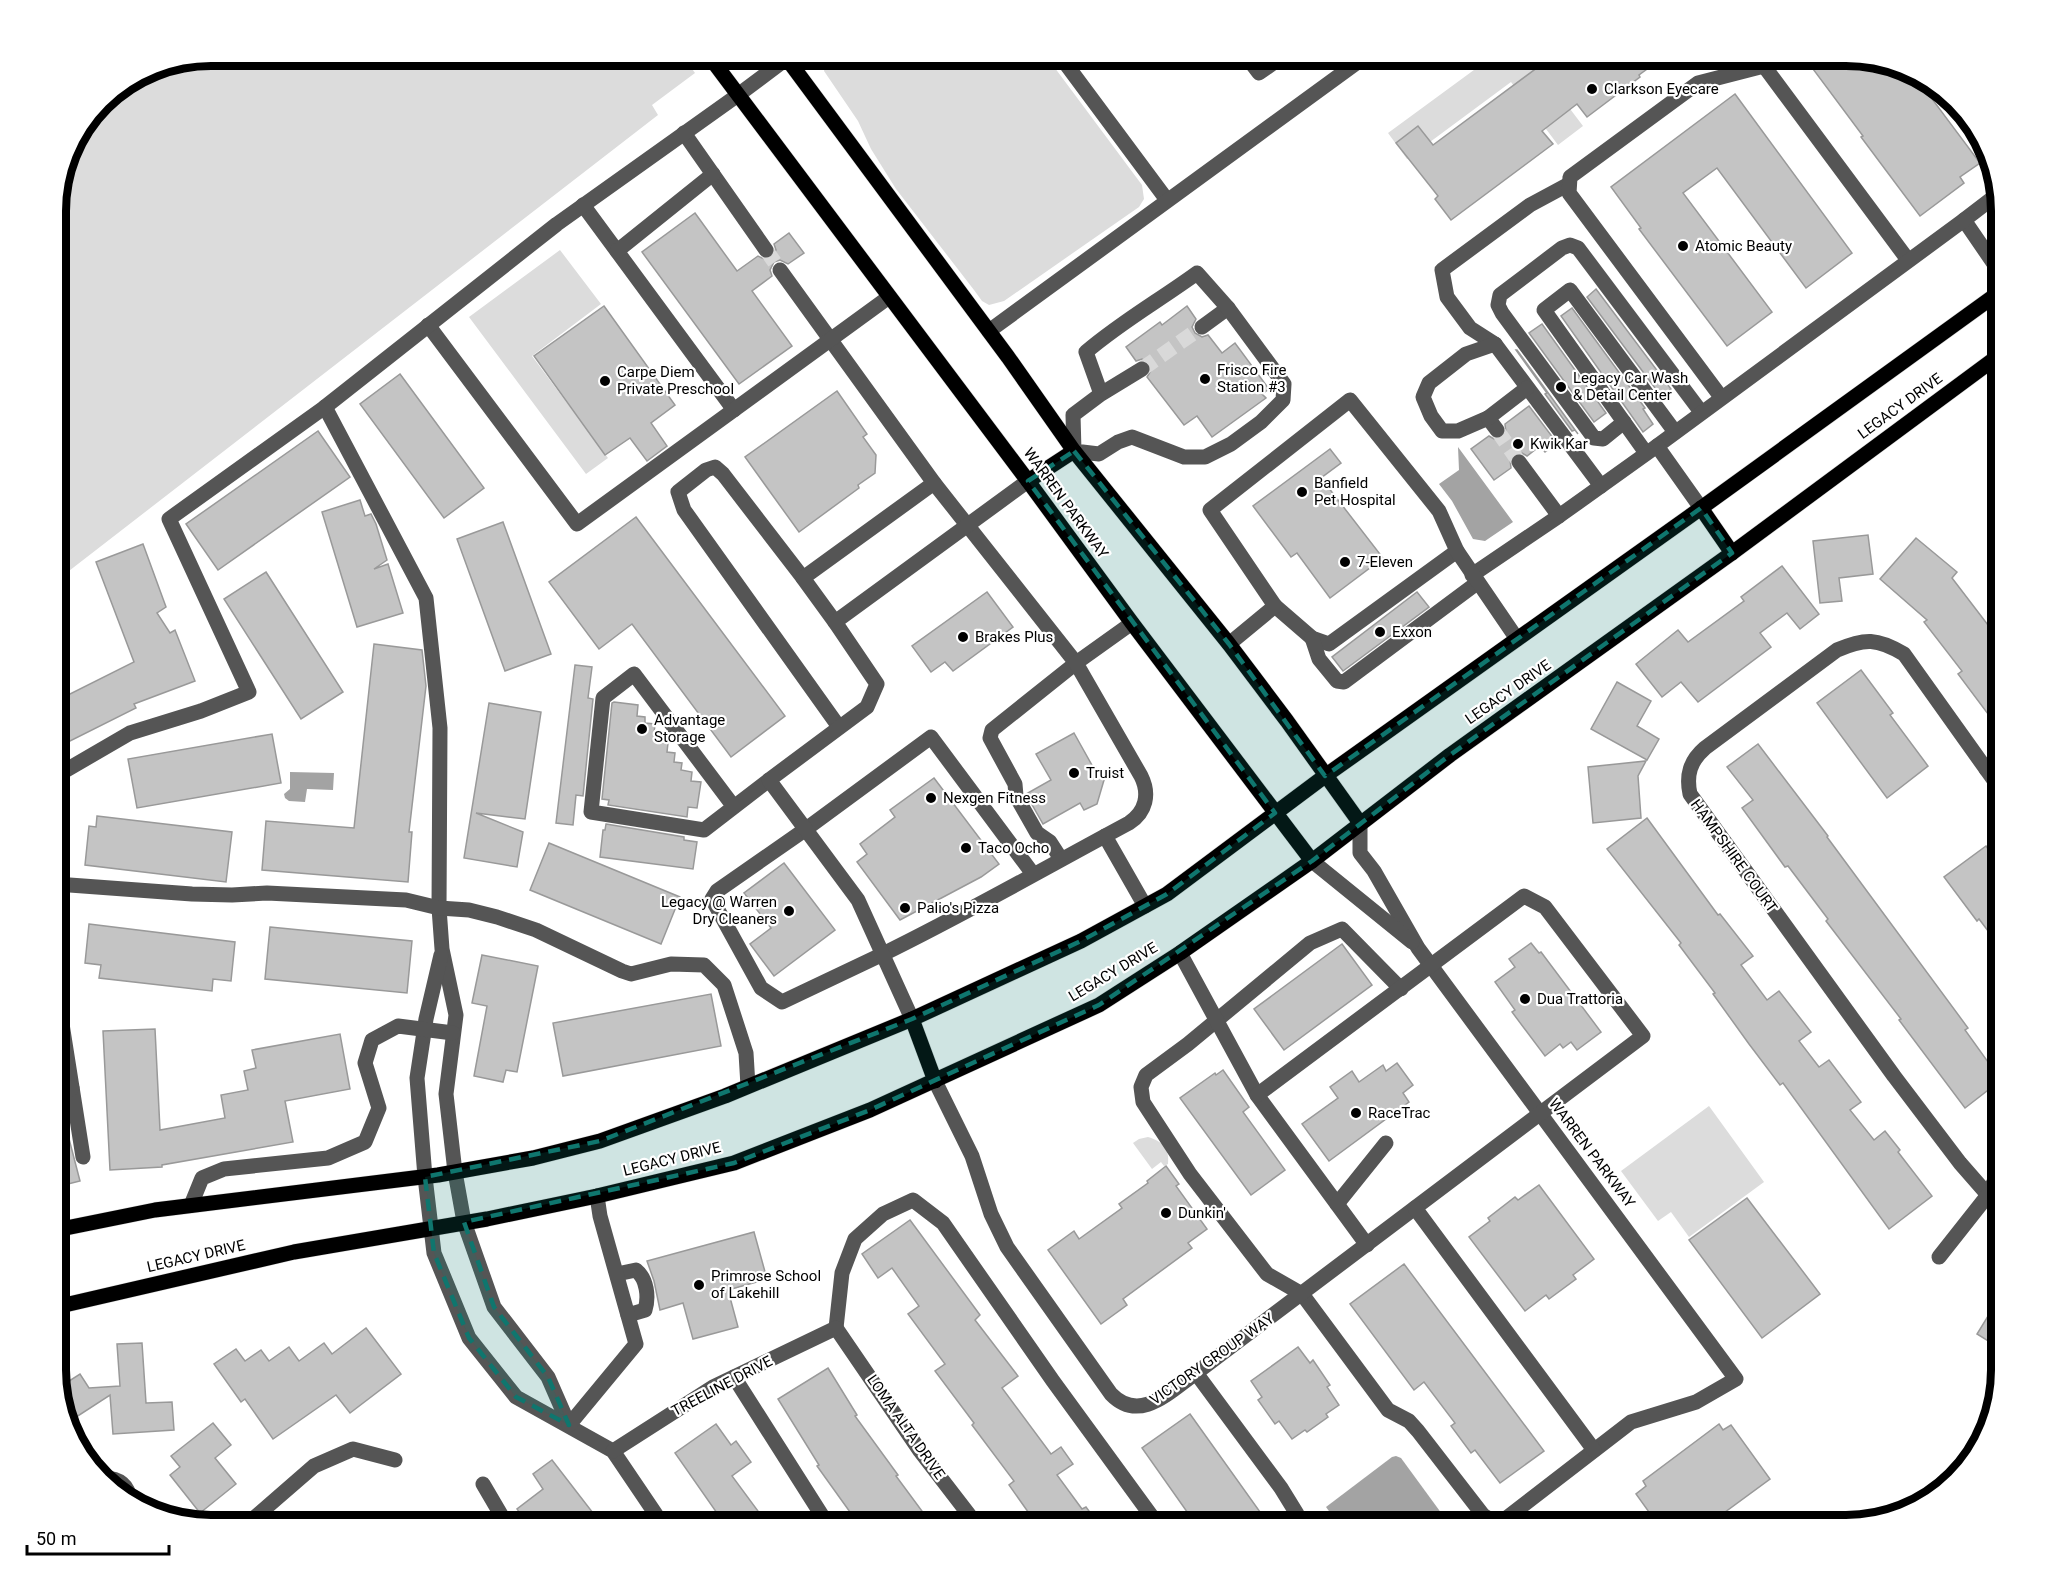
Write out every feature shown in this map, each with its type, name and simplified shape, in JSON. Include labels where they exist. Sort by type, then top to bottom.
[{"type":"main road","name":"WARREN PARKWAY","points":[[716,66],[1312,861]]},
{"type":"main road","points":[[794,66],[1074,451],[1287,720],[1360,824]]},
{"type":"main road","points":[[66,1228],[191,1205],[425,1177],[533,1158],[600,1141],[748,1086],[912,1019],[1082,941],[1167,894],[1325,776],[1991,298]]},
{"type":"main road","name":"LEGACY DRIVE","points":[[66,1305],[294,1252],[597,1196],[734,1163],[870,1110],[1099,1005],[1180,953],[1312,861],[1450,755],[1732,553],[1991,361]]},
{"type":"main road","points":[[1028,481],[1074,451]]},
{"type":"main road","points":[[1701,508],[1732,553]]},
{"type":"main road","points":[[912,1019],[936,1081]]},
{"type":"street","points":[[66,770],[130,733],[201,711],[249,692],[169,519],[325,407],[557,224],[738,95],[774,66]]},
{"type":"street","points":[[1067,66],[1167,200]]},
{"type":"street","points":[[1254,66],[1259,73],[1269,66]]},
{"type":"street","points":[[989,331],[1167,200],[1340,66]]},
{"type":"street","points":[[1721,397],[1569,193],[1569,184],[1570,177],[1698,83],[1754,66]]},
{"type":"street","points":[[1773,66],[1908,260]]},
{"type":"street","points":[[684,133],[766,250]]},
{"type":"street","points":[[616,251],[713,174]]},
{"type":"street","points":[[1569,184],[1530,205],[1442,270],[1447,297],[1470,328],[1495,344],[1601,486]]},
{"type":"street","points":[[1312,638],[1319,659],[1337,681],[1344,682],[1474,579],[1990,200]]},
{"type":"street","points":[[583,205],[734,410]]},
{"type":"street","points":[[1964,220],[1991,259]]},
{"type":"street","points":[[1624,422],[1603,439],[1594,438],[1502,314],[1498,304],[1500,295],[1562,248],[1570,245],[1578,248],[1701,412]]},
{"type":"street","points":[[780,270],[934,483],[1076,663],[1141,776],[1146,791],[1145,803],[1137,817],[1105,836],[883,954],[782,1002],[761,988],[712,899],[717,891],[931,737],[1033,874]]},
{"type":"street","points":[[1606,286],[1626,270]]},
{"type":"street","points":[[1101,394],[1086,352],[1113,329],[1197,273],[1228,308],[1284,384],[1283,400],[1262,422],[1231,444],[1204,457],[1184,457],[1132,437],[1118,442],[1099,454],[1074,451],[1073,415],[1101,394],[1142,369]]},
{"type":"street","points":[[1675,432],[1570,290],[1544,310],[1624,422],[1652,449],[1701,508]]},
{"type":"street","points":[[428,325],[577,524],[889,297]]},
{"type":"street","points":[[1202,327],[1228,308]]},
{"type":"street","points":[[1495,344],[1466,354],[1429,383],[1423,397],[1431,416],[1442,431],[1458,431],[1492,424],[1527,388]]},
{"type":"street","points":[[1457,551],[1329,644],[1312,638],[1275,606],[1210,510],[1350,400],[1438,511],[1457,551],[1474,579],[1517,639]]},
{"type":"street","points":[[325,407],[426,598],[440,728],[439,908],[442,949],[456,1015],[446,1094],[454,1172],[464,1222],[494,1307],[548,1377],[569,1425]]},
{"type":"street","points":[[1519,462],[1559,516]]},
{"type":"street","points":[[734,807],[634,674],[603,698],[591,813],[704,830],[867,707],[877,684],[803,578],[723,474],[715,467],[706,470],[678,492],[684,510],[839,727]]},
{"type":"street","points":[[835,622],[1028,481]]},
{"type":"street","points":[[803,578],[934,483]]},
{"type":"street","points":[[1228,644],[1275,606]]},
{"type":"street","points":[[1061,859],[1050,842],[1037,833],[1016,796],[1015,784],[990,734],[992,730],[1076,663],[1132,623]]},
{"type":"street","name":"HAMPSHIRE COURT","points":[[1988,1195],[1960,1163],[1888,1067],[1690,794],[1687,781],[1688,772],[1696,756],[1705,748],[1837,650],[1868,640],[1880,642],[1904,654],[1991,774]]},
{"type":"street","points":[[1986,769],[1991,765]]},
{"type":"street","points":[[769,780],[858,900],[912,1019]]},
{"type":"street","name":"WARREN PARKWAY","points":[[1360,824],[1360,853],[1374,871],[1419,948],[1736,1379],[1696,1402],[1632,1422],[1594,1450]]},
{"type":"street","points":[[1105,836],[1145,906]]},
{"type":"street","name":"WARREN PARKWAY","points":[[1312,861],[1419,948]]},
{"type":"street","points":[[66,885],[192,894],[232,895],[267,892],[406,900],[439,908],[469,910],[497,916],[536,930],[631,974],[671,964],[704,965],[724,985],[746,1053],[748,1086]]},
{"type":"street","name":"VICTORY GROUP WAY","points":[[936,1081],[972,1156],[991,1214],[1007,1247],[1111,1394],[1124,1404],[1135,1407],[1147,1406],[1196,1373],[1302,1294],[1643,1036],[1545,907],[1524,896],[1432,966]]},
{"type":"street","points":[[1401,989],[1342,929],[1310,943],[1216,1021],[1146,1075],[1141,1087],[1143,1102],[1190,1174],[1268,1274],[1302,1294],[1388,1410],[1409,1421],[1483,1515]]},
{"type":"street","points":[[442,949],[424,1030],[417,1078],[434,1253],[469,1338],[516,1397],[613,1451],[656,1515]]},
{"type":"street","points":[[1180,953],[1257,1095],[1367,1245]]},
{"type":"street","points":[[1257,1095],[1432,966]]},
{"type":"street","points":[[191,1205],[202,1178],[224,1169],[328,1158],[365,1142],[379,1108],[365,1064],[372,1040],[398,1026],[453,1034]]},
{"type":"street","points":[[66,1050],[83,1157]]},
{"type":"street","points":[[66,1091],[72,1088]]},
{"type":"street","points":[[1337,1204],[1386,1143]]},
{"type":"street","points":[[1939,1257],[1991,1189]]},
{"type":"street","points":[[569,1425],[636,1344],[600,1216],[597,1196]]},
{"type":"street","points":[[836,1328],[842,1273],[855,1239],[883,1214],[913,1200],[943,1223],[1150,1515]]},
{"type":"street","points":[[1415,1208],[1594,1450],[1517,1515]]},
{"type":"street","points":[[616,1274],[636,1270],[642,1275],[648,1300],[645,1310],[628,1315]]},
{"type":"street","name":"TREELINE DRIVE","points":[[613,1451],[713,1388],[836,1328]]},
{"type":"street","name":"LOMA ALTA DRIVE","points":[[836,1328],[920,1451],[969,1515]]},
{"type":"street","points":[[1196,1373],[1298,1515]]},
{"type":"street","points":[[734,1377],[821,1515]]},
{"type":"street","points":[[258,1515],[314,1466],[353,1449],[395,1460]]},
{"type":"street","points":[[115,1479],[127,1489]]},
{"type":"street","points":[[483,1484],[501,1515]]},
{"type":"highlighted area","points":[[1074,451],[1229,644],[1325,776],[1701,508],[1732,553],[1450,755],[1312,861],[1099,1005],[870,1110],[734,1163],[464,1222],[494,1307],[548,1377],[569,1425],[516,1397],[469,1338],[434,1253],[425,1177],[600,1141],[912,1019],[1081,941],[1167,894],[1275,813],[1028,481]]},
{"type":"shaded area","points":[[211,66],[690,66],[695,73],[652,105],[658,115],[66,573],[67,192],[77,155],[90,130],[115,102],[130,90],[173,71]]},
{"type":"shaded area","points":[[825,66],[1053,66],[1142,185],[1144,199],[1139,207],[1004,301],[989,305],[982,301],[896,189],[871,149],[858,121],[824,71]]},
{"type":"shaded area","points":[[1479,66],[1538,66],[1583,126],[1558,145],[1511,82],[1407,159],[1388,133]]},
{"type":"shaded area","points":[[560,250],[601,304],[532,356],[608,458],[586,474],[469,317]]},
{"type":"shaded area","points":[[1458,447],[1513,522],[1485,541],[1473,539],[1452,501],[1439,484],[1459,470]]},
{"type":"shaded area","points":[[290,772],[334,773],[333,790],[307,789],[305,802],[289,801],[284,794],[290,789]]},
{"type":"shaded area","points":[[1709,1106],[1764,1182],[1689,1237],[1671,1212],[1658,1221],[1621,1171]]},
{"type":"shaded area","points":[[1148,1137],[1164,1146],[1168,1154],[1168,1164],[1164,1166],[1161,1162],[1152,1169],[1133,1143]]},
{"type":"shaded area","points":[[1392,1457],[1401,1458],[1443,1515],[1332,1515],[1326,1507]]},
{"type":"building","points":[[1540,66],[1651,66],[1587,117],[1577,104],[1542,131],[1553,144],[1451,220],[1435,199],[1438,196],[1396,143],[1418,126],[1433,145]]},
{"type":"building","points":[[1817,66],[1865,67],[1893,74],[1924,89],[1980,163],[1960,177],[1964,183],[1920,216],[1813,69]]},
{"type":"building","points":[[1735,94],[1852,253],[1806,288],[1717,168],[1683,193],[1772,312],[1727,346],[1639,229],[1641,228],[1611,187]]},
{"type":"building","points":[[695,213],[737,271],[758,256],[766,260],[772,258],[776,250],[774,244],[789,233],[804,253],[788,264],[780,260],[774,262],[770,270],[772,276],[752,291],[792,346],[739,384],[642,252]]},
{"type":"building","points":[[1596,289],[1671,389],[1661,396],[1587,297]]},
{"type":"building","name":"Carpe Diem Private Preschool","points":[[604,306],[675,405],[651,423],[667,446],[647,461],[630,438],[605,455],[534,356]]},
{"type":"building","name":"Frisco Fire Station #3","points":[[1187,306],[1196,319],[1192,327],[1195,333],[1202,337],[1208,335],[1222,353],[1235,343],[1269,389],[1262,394],[1266,398],[1212,437],[1197,416],[1184,425],[1147,377],[1152,369],[1150,363],[1142,359],[1136,361],[1126,347],[1160,322],[1162,325]]},
{"type":"building","points":[[1572,308],[1645,408],[1643,409],[1653,424],[1643,432],[1561,316]]},
{"type":"building","points":[[1542,324],[1606,413],[1594,422],[1529,333]]},
{"type":"building","points":[[1516,350],[1578,434],[1575,430],[1572,431]]},
{"type":"building","points":[[400,374],[484,488],[444,518],[360,404]]},
{"type":"building","points":[[837,391],[867,434],[863,437],[876,455],[875,473],[858,485],[859,488],[799,532],[745,457]]},
{"type":"building","name":"Kwik Kar","points":[[1529,406],[1557,443],[1545,452],[1540,446],[1527,456],[1522,453],[1514,454],[1510,459],[1511,468],[1494,480],[1471,449],[1489,436],[1494,439],[1502,438],[1506,433],[1505,424]]},
{"type":"building","points":[[318,431],[350,477],[218,570],[186,524]]},
{"type":"building","points":[[1330,449],[1341,463],[1321,478],[1383,558],[1330,598],[1297,553],[1291,557],[1253,506]]},
{"type":"building","points":[[360,500],[365,516],[371,514],[376,524],[387,560],[374,569],[388,564],[403,613],[357,627],[322,512]]},
{"type":"building","points":[[636,517],[785,716],[731,757],[632,624],[599,649],[549,582]]},
{"type":"building","points":[[503,522],[551,654],[505,671],[457,539]]},
{"type":"building","points":[[1868,535],[1873,574],[1839,578],[1842,601],[1820,603],[1813,541]]},
{"type":"building","points":[[1916,538],[1957,572],[1952,578],[1991,629],[1991,718],[1958,674],[1962,671],[1924,622],[1927,620],[1880,579]]},
{"type":"building","points":[[143,544],[166,607],[157,613],[170,633],[175,630],[195,681],[134,704],[136,708],[66,743],[66,696],[134,662],[96,562]]},
{"type":"building","points":[[1782,566],[1819,614],[1800,629],[1787,613],[1760,633],[1771,647],[1698,702],[1681,682],[1662,697],[1636,664],[1678,630],[1688,642],[1744,601],[1741,597]]},
{"type":"building","points":[[266,572],[343,692],[301,719],[224,599]]},
{"type":"building","name":"Brakes Plus","points":[[987,592],[1013,627],[953,671],[945,662],[931,672],[912,646]]},
{"type":"building","name":"Exxon","points":[[1417,592],[1429,607],[1343,671],[1332,657]]},
{"type":"building","points":[[374,644],[422,650],[426,686],[409,832],[412,832],[408,882],[262,870],[266,821],[354,828]]},
{"type":"building","points":[[575,665],[592,667],[588,698],[593,699],[583,796],[576,795],[573,825],[556,823]]},
{"type":"building","points":[[1861,670],[1893,713],[1890,715],[1928,766],[1887,798],[1817,703]]},
{"type":"building","points":[[1617,682],[1651,701],[1637,726],[1659,739],[1647,760],[1591,729]]},
{"type":"building","points":[[489,703],[541,712],[525,819],[476,813],[523,832],[517,867],[464,858]]},
{"type":"building","points":[[612,703],[638,705],[637,716],[645,717],[645,723],[655,724],[654,734],[660,734],[659,742],[668,743],[667,752],[675,753],[674,762],[682,763],[681,770],[692,772],[691,781],[701,782],[697,808],[688,807],[687,817],[608,805],[609,800],[602,799]]},
{"type":"building","name":"Truist","points":[[1074,733],[1093,767],[1095,766],[1104,780],[1097,804],[1084,810],[1080,803],[1043,824],[1026,794],[1051,780],[1036,754]]},
{"type":"building","points":[[272,734],[281,783],[137,808],[128,759]]},
{"type":"building","points":[[1758,744],[1968,1028],[1965,1030],[1991,1066],[1991,1088],[1965,1108],[1826,921],[1828,919],[1788,866],[1785,867],[1742,808],[1753,800],[1727,767]]},
{"type":"building","points":[[1646,761],[1638,776],[1641,818],[1593,823],[1588,767]]},
{"type":"building","points":[[934,778],[999,864],[981,877],[900,920],[857,862],[867,854],[860,844],[895,817],[890,810]]},
{"type":"building","points":[[97,816],[232,832],[226,882],[85,865],[89,826],[96,827]]},
{"type":"building","points":[[1647,818],[1718,915],[1720,914],[1753,956],[1741,965],[1767,1000],[1779,991],[1811,1032],[1799,1041],[1819,1067],[1829,1060],[1861,1102],[1850,1110],[1874,1140],[1885,1131],[1932,1196],[1889,1229],[1783,1083],[1780,1085],[1749,1044],[1679,945],[1681,943],[1607,849]]},
{"type":"building","points":[[606,824],[684,837],[684,840],[697,842],[693,869],[600,857],[603,830]]},
{"type":"building","points":[[549,843],[680,897],[661,944],[530,890]]},
{"type":"building","points":[[1986,846],[1991,853],[1991,935],[1979,919],[1977,921],[1944,877]]},
{"type":"building","name":"Legacy @ Warren Dry Cleaners","points":[[784,863],[835,930],[774,976],[750,944],[771,928],[744,893]]},
{"type":"building","points":[[89,924],[235,942],[231,981],[213,979],[212,991],[99,978],[101,965],[85,963]]},
{"type":"building","points":[[270,927],[412,941],[407,993],[265,979]]},
{"type":"building","points":[[1531,943],[1539,953],[1541,952],[1601,1032],[1577,1050],[1571,1042],[1563,1048],[1560,1044],[1545,1056],[1512,1012],[1515,1010],[1495,982],[1515,967],[1509,959]]},
{"type":"building","points":[[1342,944],[1372,985],[1284,1050],[1254,1009]]},
{"type":"building","points":[[482,955],[538,966],[517,1072],[506,1070],[503,1082],[474,1076],[487,1006],[472,1003]]},
{"type":"building","points":[[711,994],[721,1046],[563,1076],[553,1023]]},
{"type":"building","points":[[155,1029],[160,1130],[225,1118],[221,1095],[248,1090],[244,1071],[256,1068],[252,1050],[340,1034],[350,1089],[285,1101],[293,1142],[162,1165],[162,1167],[110,1170],[103,1031]]},
{"type":"building","name":"RaceTrac","points":[[1397,1063],[1413,1085],[1403,1093],[1409,1102],[1329,1161],[1302,1124],[1338,1098],[1330,1087],[1352,1071],[1359,1082],[1383,1065],[1386,1071]]},
{"type":"building","points":[[1223,1070],[1249,1107],[1243,1112],[1285,1170],[1251,1195],[1180,1098],[1215,1073],[1216,1075]]},
{"type":"building","points":[[66,1127],[80,1181],[66,1184]]},
{"type":"building","points":[[1166,1166],[1179,1184],[1176,1186],[1207,1229],[1188,1243],[1192,1248],[1123,1299],[1127,1305],[1101,1324],[1048,1250],[1074,1231],[1079,1239],[1122,1208],[1119,1204],[1148,1183],[1147,1181]]},
{"type":"building","points":[[1539,1185],[1594,1259],[1573,1275],[1576,1279],[1549,1299],[1546,1295],[1525,1311],[1469,1237],[1490,1221],[1488,1218],[1515,1197],[1518,1200]]},
{"type":"building","points":[[1747,1198],[1820,1294],[1762,1338],[1689,1240]]},
{"type":"building","points":[[910,1220],[980,1315],[975,1320],[1018,1376],[1002,1388],[1051,1454],[1061,1447],[1073,1464],[1057,1475],[1082,1509],[1086,1507],[1092,1515],[1030,1515],[1009,1485],[1014,1481],[935,1371],[945,1364],[908,1314],[919,1306],[892,1268],[878,1278],[862,1254]]},
{"type":"building","name":"Primrose School of Lakehill","points":[[754,1232],[767,1279],[728,1290],[738,1327],[693,1339],[683,1303],[660,1310],[647,1261]]},
{"type":"building","points":[[1404,1264],[1544,1451],[1500,1483],[1475,1450],[1471,1453],[1451,1426],[1455,1423],[1424,1382],[1414,1390],[1350,1304]]},
{"type":"building","points":[[1991,1311],[1991,1343],[1977,1334]]},
{"type":"building","points":[[366,1328],[401,1374],[350,1413],[336,1395],[273,1439],[245,1399],[241,1402],[214,1364],[236,1349],[245,1361],[261,1350],[269,1361],[289,1347],[299,1361],[324,1343],[332,1354]]},
{"type":"building","points":[[142,1343],[146,1403],[172,1402],[174,1430],[113,1434],[110,1395],[74,1418],[66,1383],[80,1374],[89,1388],[120,1386],[117,1344]]},
{"type":"building","points":[[1298,1347],[1310,1363],[1313,1360],[1330,1385],[1327,1387],[1339,1405],[1326,1414],[1328,1417],[1307,1432],[1305,1430],[1292,1439],[1279,1421],[1275,1424],[1258,1400],[1262,1397],[1251,1381]]},
{"type":"building","points":[[828,1368],[857,1415],[855,1416],[925,1515],[852,1515],[817,1466],[819,1465],[778,1399]]},
{"type":"building","points":[[1190,1414],[1262,1515],[1189,1515],[1142,1448]]},
{"type":"building","points":[[213,1423],[231,1445],[215,1458],[236,1484],[200,1513],[170,1475],[180,1467],[171,1456]]},
{"type":"building","points":[[716,1424],[731,1445],[736,1441],[751,1462],[732,1476],[761,1515],[714,1515],[717,1513],[675,1453]]},
{"type":"building","points":[[1719,1424],[1723,1430],[1731,1425],[1770,1479],[1721,1515],[1651,1515],[1636,1494],[1646,1486],[1643,1481]]},
{"type":"building","points":[[552,1460],[594,1515],[521,1515],[517,1509],[543,1489],[533,1474]]},
{"type":"tunnel","points":[[766,250],[780,270]]},
{"type":"tunnel","points":[[1142,369],[1202,327]]},
{"type":"tunnel","points":[[1497,430],[1519,462]]},
{"type":"place","name":"Clarkson Eyecare","points":[[1592,89]]},
{"type":"place","name":"Atomic Beauty","points":[[1683,246]]},
{"type":"place","name":"Frisco Fire Station #3","points":[[1205,379]]},
{"type":"place","name":"Carpe Diem Private Preschool","points":[[605,381]]},
{"type":"place","name":"Legacy Car Wash & Detail Center","points":[[1561,387]]},
{"type":"place","name":"Kwik Kar","points":[[1518,444]]},
{"type":"place","name":"Banfield Pet Hospital","points":[[1302,492]]},
{"type":"place","name":"7-Eleven","points":[[1345,562]]},
{"type":"place","name":"Exxon","points":[[1380,632]]},
{"type":"place","name":"Brakes Plus","points":[[963,637]]},
{"type":"place","name":"Advantage Storage","points":[[642,729]]},
{"type":"place","name":"Truist","points":[[1074,773]]},
{"type":"place","name":"Nexgen Fitness","points":[[931,798]]},
{"type":"place","name":"Taco Ocho","points":[[966,848]]},
{"type":"place","name":"Palio's Pizza","points":[[905,908]]},
{"type":"place","name":"Legacy @ Warren Dry Cleaners","points":[[789,911]]},
{"type":"place","name":"Dua Trattoria","points":[[1525,999]]},
{"type":"place","name":"RaceTrac","points":[[1356,1113]]},
{"type":"place","name":"Dunkin'","points":[[1166,1213]]},
{"type":"place","name":"Primrose School of Lakehill","points":[[699,1285]]}]
